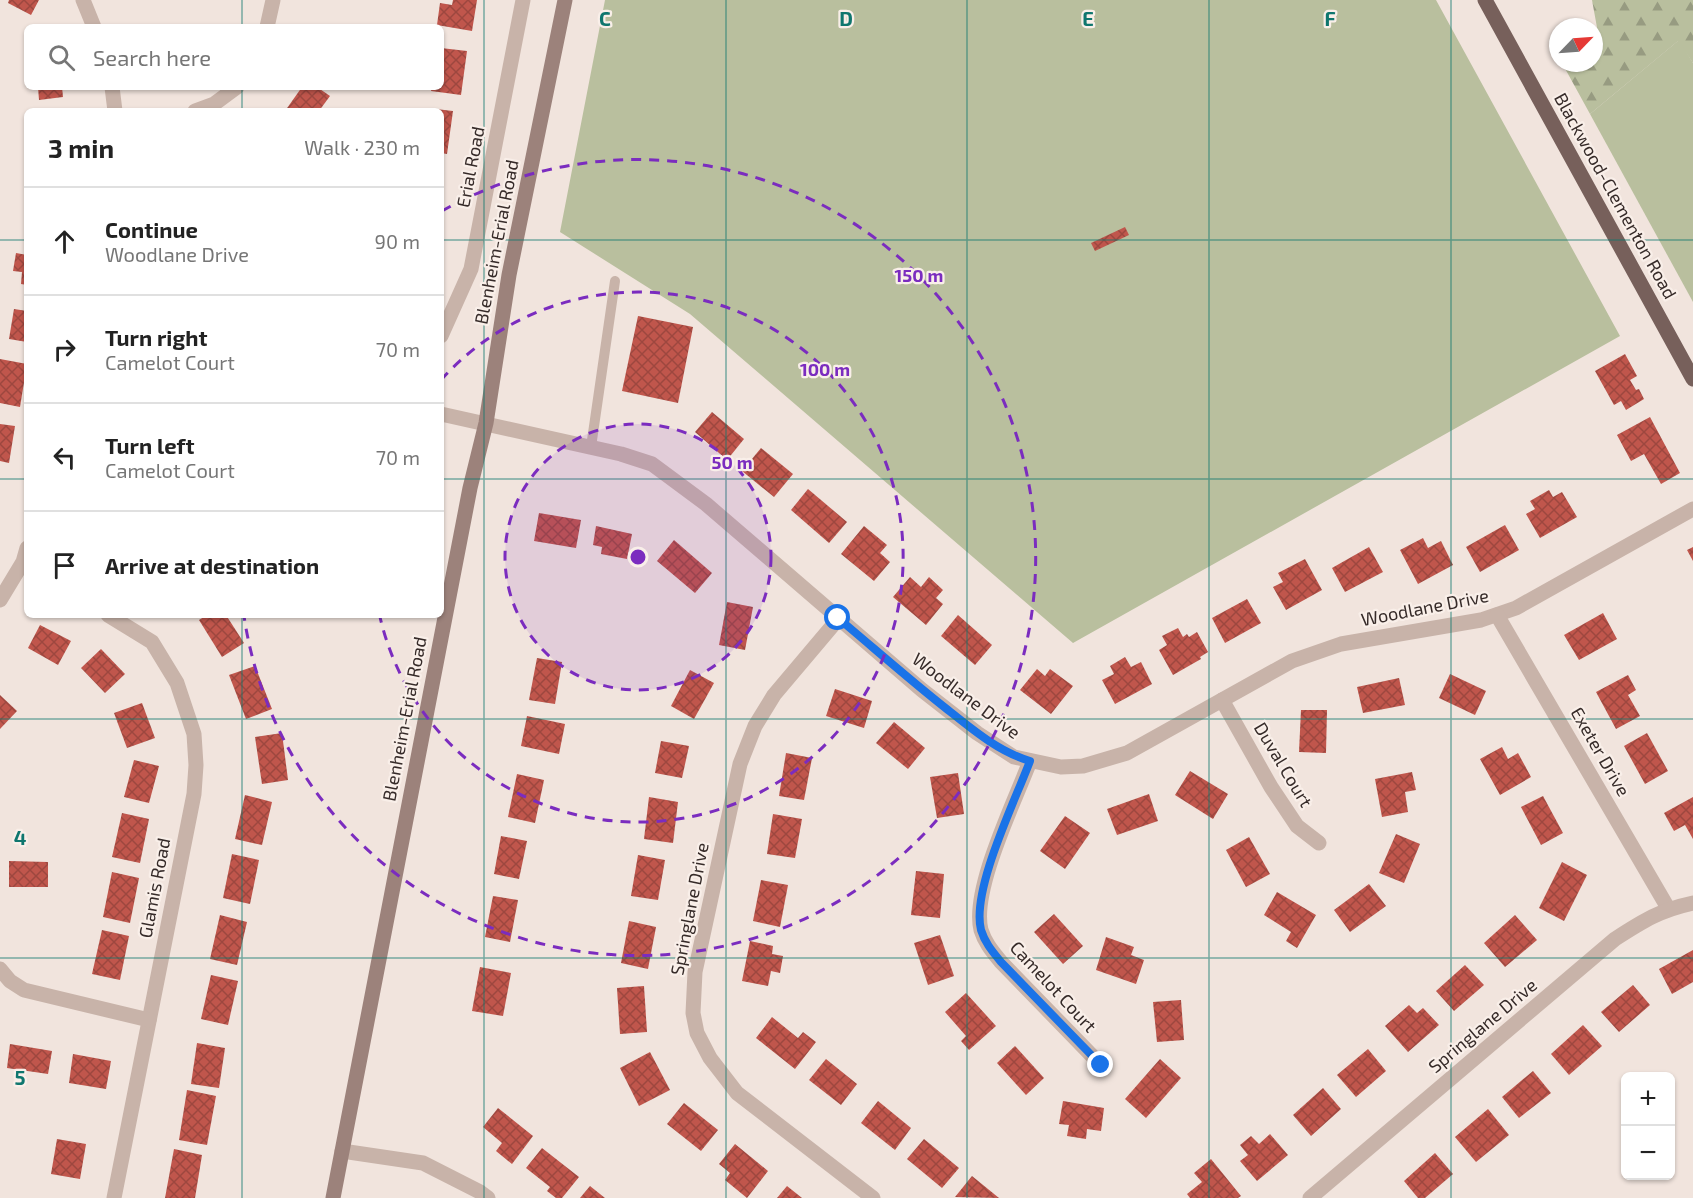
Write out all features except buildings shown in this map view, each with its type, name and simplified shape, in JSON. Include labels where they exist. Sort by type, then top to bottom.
[{"type":"main road","name":"Blenheim-Erial Road","points":[[333,1198],[470,488],[486,423],[509,275],[565,0]]},
{"type":"main road","name":"Blackwood-Clementon Road","points":[[1485,0],[1693,379]]},
{"type":"street","points":[[83,0],[93,24]]},
{"type":"street","points":[[268,24],[273,0]]},
{"type":"street","name":"Erial Road","points":[[444,329],[471,269],[523,0]]},
{"type":"street","points":[[112,90],[115,108]]},
{"type":"street","points":[[204,108],[214,105],[233,90]]},
{"type":"street","name":"Woodlane Drive","points":[[444,415],[591,447],[652,464],[706,504],[922,690],[977,733],[1014,757],[1061,767],[1083,766],[1127,753],[1292,661],[1341,644],[1481,620],[1516,608],[1693,509]]},
{"type":"street","points":[[0,600],[24,562]]},
{"type":"street","name":"Exeter Drive","points":[[1497,615],[1668,908]]},
{"type":"street","name":"Glamis Road","points":[[113,618],[152,642],[177,683],[195,734],[196,765],[194,794],[114,1198]]},
{"type":"street","name":"Springlane Drive","points":[[838,618],[774,695],[755,726],[740,764],[695,972],[693,1013],[697,1032],[710,1058],[737,1093],[873,1198]]},
{"type":"street","name":"Duval Court","points":[[1222,700],[1271,787],[1297,826],[1319,843]]},
{"type":"street","name":"Camelot Court","points":[[1030,761],[993,857],[981,898],[982,932],[988,945],[1001,962],[1101,1065]]},
{"type":"street","name":"Springlane Drive","points":[[1310,1198],[1615,939],[1668,908],[1693,903]]},
{"type":"street","points":[[0,969],[10,981],[24,990],[149,1020]]},
{"type":"street","points":[[342,1151],[423,1163],[480,1191],[488,1198]]},
{"type":"lane","points":[[591,447],[615,281]]},
{"type":"green space","points":[[605,0],[1436,0],[1620,336],[1073,643],[690,314],[560,232]]},
{"type":"green space","points":[[1592,0],[1693,0],[1693,63],[1678,41],[1590,114],[1567,72],[1603,72],[1603,18],[1595,18]]},
{"type":"green space","points":[[1679,40],[1693,63],[1693,302],[1590,114]]},
{"type":"route","points":[[838,618],[922,690],[977,733],[1014,757],[1030,761],[993,857],[981,898],[982,932],[988,945],[1001,962],[1101,1065]]}]
